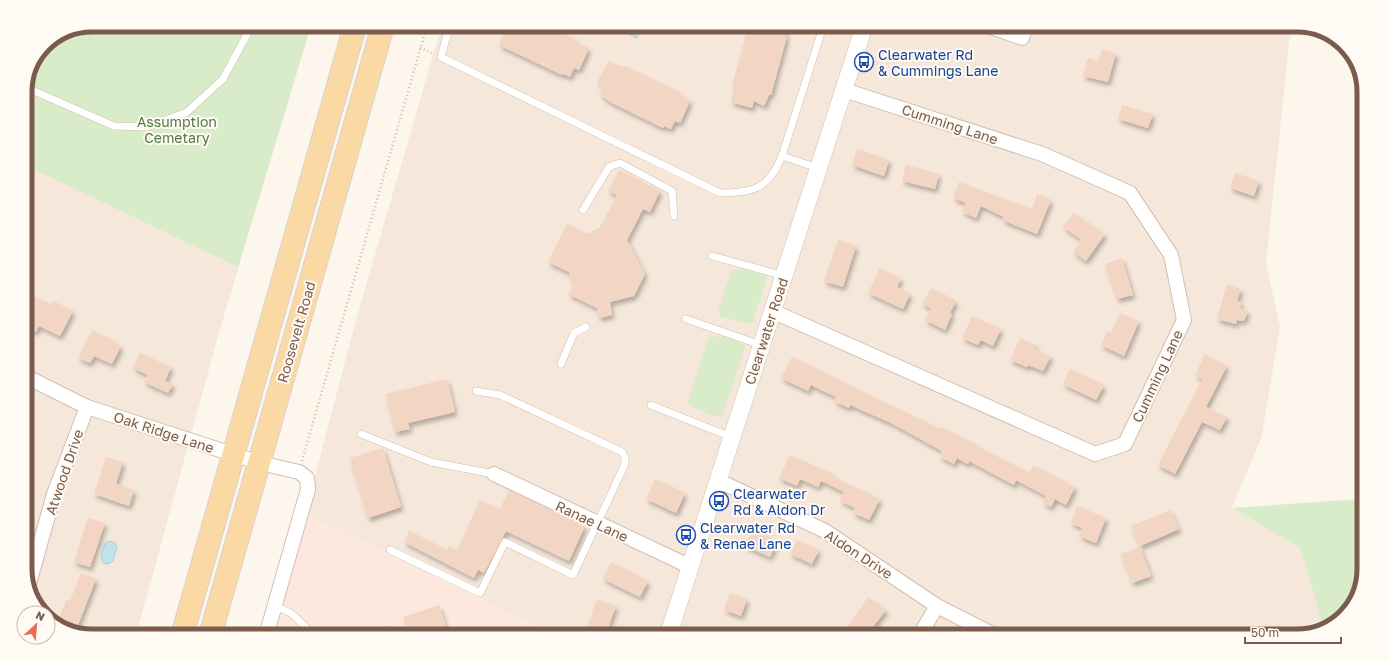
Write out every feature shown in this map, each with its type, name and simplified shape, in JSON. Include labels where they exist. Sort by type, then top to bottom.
[{"type":"main road","name":"Roosevelt Road","points":[[184,629],[353,32]]},
{"type":"main road","name":"Roosevelt Road","points":[[212,629],[381,32]]},
{"type":"street","name":"Clearwater Road","points":[[670,629],[862,32]]},
{"type":"street","points":[[1005,32],[1022,38],[1024,32]]},
{"type":"street","name":"Cumming Lane","points":[[772,311],[1095,454],[1125,444],[1184,320],[1171,255],[1130,194],[1042,154],[844,90]]},
{"type":"street","name":"Oak Ridge Lane","points":[[32,380],[87,407],[260,463],[303,475]]},
{"type":"street","name":"Atwood Drive","points":[[32,573],[54,494],[87,407]]},
{"type":"street","name":"Ranae Lane","points":[[494,474],[690,567]]},
{"type":"street","points":[[268,629],[308,489],[303,475]]},
{"type":"street","name":"Aldon Drive","points":[[717,480],[825,531],[937,606],[982,629]]},
{"type":"street","points":[[923,629],[937,606]]},
{"type":"lane","points":[[32,90],[114,126],[147,127],[187,112],[223,79],[248,32]]},
{"type":"lane","points":[[448,32],[441,57],[720,193],[738,193],[755,189],[768,181],[776,171],[821,32]]},
{"type":"lane","points":[[782,156],[819,168]]},
{"type":"lane","points":[[583,210],[609,167],[620,163],[672,191],[674,216]]},
{"type":"lane","points":[[712,256],[784,276]]},
{"type":"lane","points":[[686,319],[761,345]]},
{"type":"lane","points":[[561,364],[574,334],[586,327]]},
{"type":"lane","points":[[390,550],[480,593],[505,542],[573,575],[625,464],[625,458],[622,452],[500,395],[476,391]]},
{"type":"lane","points":[[651,405],[731,437]]},
{"type":"lane","points":[[361,434],[431,462],[494,474]]},
{"type":"lane","points":[[275,606],[291,613],[308,629]]},
{"type":"path","points":[[303,475],[425,32]]},
{"type":"path","points":[[420,48],[441,57]]},
{"type":"shaded area","points":[[309,32],[220,329],[138,629],[92,629],[80,628],[69,624],[56,618],[56,605],[44,605],[38,596],[32,573],[32,88],[34,76],[42,59],[49,49],[59,42],[80,33]]},
{"type":"shaded area","points":[[440,32],[1290,32],[1266,263],[1280,327],[1262,436],[1232,508],[1300,548],[1323,624],[1309,628],[1297,629],[543,629],[305,514],[356,320]]},
{"type":"shaded area","points":[[305,514],[543,629],[277,629]]},
{"type":"green space","name":"Assumption Cemetary","points":[[92,32],[309,32],[238,267],[32,168],[32,88],[37,69],[49,49],[69,37],[80,33]]},
{"type":"green space","points":[[743,267],[766,275],[767,278],[752,324],[721,317],[718,312],[731,272]]},
{"type":"green space","points":[[722,335],[741,342],[745,347],[722,416],[717,417],[689,406],[688,401],[709,338]]},
{"type":"green space","points":[[1357,499],[1356,581],[1349,599],[1342,609],[1323,624],[1300,548],[1232,508]]},
{"type":"water","points":[[625,32],[640,32],[636,38]]},
{"type":"water","points":[[109,541],[115,543],[117,547],[113,561],[108,564],[103,563],[101,557],[105,543]]},
{"type":"building","points":[[504,32],[560,32],[574,39],[576,43],[589,48],[579,70],[574,68],[570,77],[564,74],[562,75],[499,45]]},
{"type":"building","points":[[747,32],[785,32],[784,35],[787,36],[771,95],[769,95],[764,106],[754,101],[752,108],[731,102],[734,87],[732,86]]},
{"type":"building","points":[[1102,49],[1116,53],[1108,82],[1083,76],[1088,58],[1098,61]]},
{"type":"building","points":[[609,61],[622,67],[623,65],[675,90],[690,101],[680,123],[675,121],[671,129],[664,126],[663,128],[610,102],[600,94],[602,86],[597,82]]},
{"type":"building","points":[[1122,105],[1153,114],[1148,128],[1118,119]]},
{"type":"building","points":[[857,149],[889,160],[884,176],[852,165]]},
{"type":"building","points":[[906,165],[939,174],[935,189],[902,181]]},
{"type":"building","points":[[619,170],[660,191],[650,212],[643,209],[627,240],[645,274],[634,296],[610,302],[612,315],[599,318],[597,308],[568,294],[573,286],[569,272],[548,262],[567,224],[587,234],[600,227],[617,195],[608,191]]},
{"type":"building","points":[[1235,173],[1259,181],[1254,196],[1230,188]]},
{"type":"building","points":[[959,182],[1032,209],[1037,194],[1051,200],[1037,234],[1002,220],[1004,217],[981,206],[976,218],[962,212],[966,203],[953,198]]},
{"type":"building","points":[[1073,213],[1105,234],[1086,261],[1073,252],[1082,240],[1063,227]]},
{"type":"building","points":[[838,240],[856,246],[843,287],[824,281]]},
{"type":"building","points":[[1122,258],[1133,295],[1117,299],[1105,264]]},
{"type":"building","points":[[880,268],[901,278],[897,287],[910,294],[903,309],[868,293]]},
{"type":"building","points":[[1227,284],[1241,289],[1237,301],[1241,302],[1240,308],[1248,311],[1244,321],[1237,320],[1236,324],[1217,319]]},
{"type":"building","points":[[931,288],[956,301],[950,313],[952,314],[945,330],[925,320],[931,308],[922,304]]},
{"type":"building","points":[[33,296],[51,305],[53,301],[73,311],[60,336],[39,326],[36,332],[32,330]]},
{"type":"building","points":[[1120,313],[1139,321],[1124,356],[1101,345],[1107,331],[1111,333]]},
{"type":"building","points":[[972,316],[1001,329],[993,346],[981,340],[978,345],[962,338]]},
{"type":"building","points":[[92,330],[115,341],[114,343],[121,346],[112,364],[94,356],[90,363],[78,358]]},
{"type":"building","points":[[1020,338],[1036,345],[1034,349],[1051,356],[1043,371],[1028,365],[1027,367],[1010,360]]},
{"type":"building","points":[[140,353],[171,367],[165,381],[173,384],[168,393],[144,382],[148,375],[133,368]]},
{"type":"building","points":[[1205,354],[1227,366],[1206,407],[1227,417],[1220,430],[1202,422],[1175,474],[1158,465],[1202,379],[1195,375]]},
{"type":"building","points":[[792,357],[940,429],[941,427],[1030,473],[1033,465],[1075,487],[1066,505],[1055,499],[1051,507],[1043,503],[1046,496],[1016,480],[1014,485],[969,461],[968,464],[957,458],[954,464],[940,457],[942,451],[891,423],[850,405],[849,408],[834,401],[836,397],[811,385],[808,391],[781,378]]},
{"type":"building","points":[[1070,369],[1104,385],[1096,400],[1063,384]]},
{"type":"building","points":[[447,379],[455,412],[408,423],[410,429],[395,432],[386,394]]},
{"type":"building","points":[[383,448],[401,507],[368,518],[350,458]]},
{"type":"building","points":[[790,455],[833,474],[832,476],[880,499],[869,520],[853,513],[855,508],[840,501],[844,492],[821,481],[818,487],[800,479],[797,486],[779,478]]},
{"type":"building","points":[[106,457],[123,462],[116,484],[134,490],[129,506],[94,494]]},
{"type":"building","points":[[655,479],[685,493],[676,513],[646,499]]},
{"type":"building","points":[[509,490],[585,526],[569,561],[506,531],[484,573],[478,570],[474,578],[404,542],[409,531],[447,550],[449,546],[457,550],[480,500],[500,509]]},
{"type":"building","points":[[1077,506],[1106,518],[1096,543],[1079,536],[1082,528],[1071,523]]},
{"type":"building","points":[[1170,510],[1179,529],[1140,546],[1131,526]]},
{"type":"building","points":[[88,518],[105,523],[90,567],[74,562]]},
{"type":"building","points":[[753,529],[777,541],[770,557],[745,546]]},
{"type":"building","points":[[797,540],[819,550],[812,564],[790,554]]},
{"type":"building","points":[[1140,547],[1151,576],[1132,583],[1121,554]]},
{"type":"building","points":[[611,562],[648,581],[640,597],[603,579]]},
{"type":"building","points":[[81,573],[96,579],[78,625],[59,618],[66,600],[70,601]]},
{"type":"building","points":[[730,593],[747,599],[741,616],[724,610]]},
{"type":"building","points":[[868,597],[886,610],[871,629],[846,629]]},
{"type":"building","points":[[597,599],[616,606],[608,629],[602,629],[588,624]]},
{"type":"building","points":[[439,605],[447,629],[407,629],[403,617]]},
{"type":"place","name":"Clearwater Rd & Cummings Lane","points":[[864,62]]},
{"type":"place","name":"Clearwater Rd & Aldon Dr","points":[[719,501]]},
{"type":"place","name":"Clearwater Rd & Renae Lane","points":[[686,535]]}]
